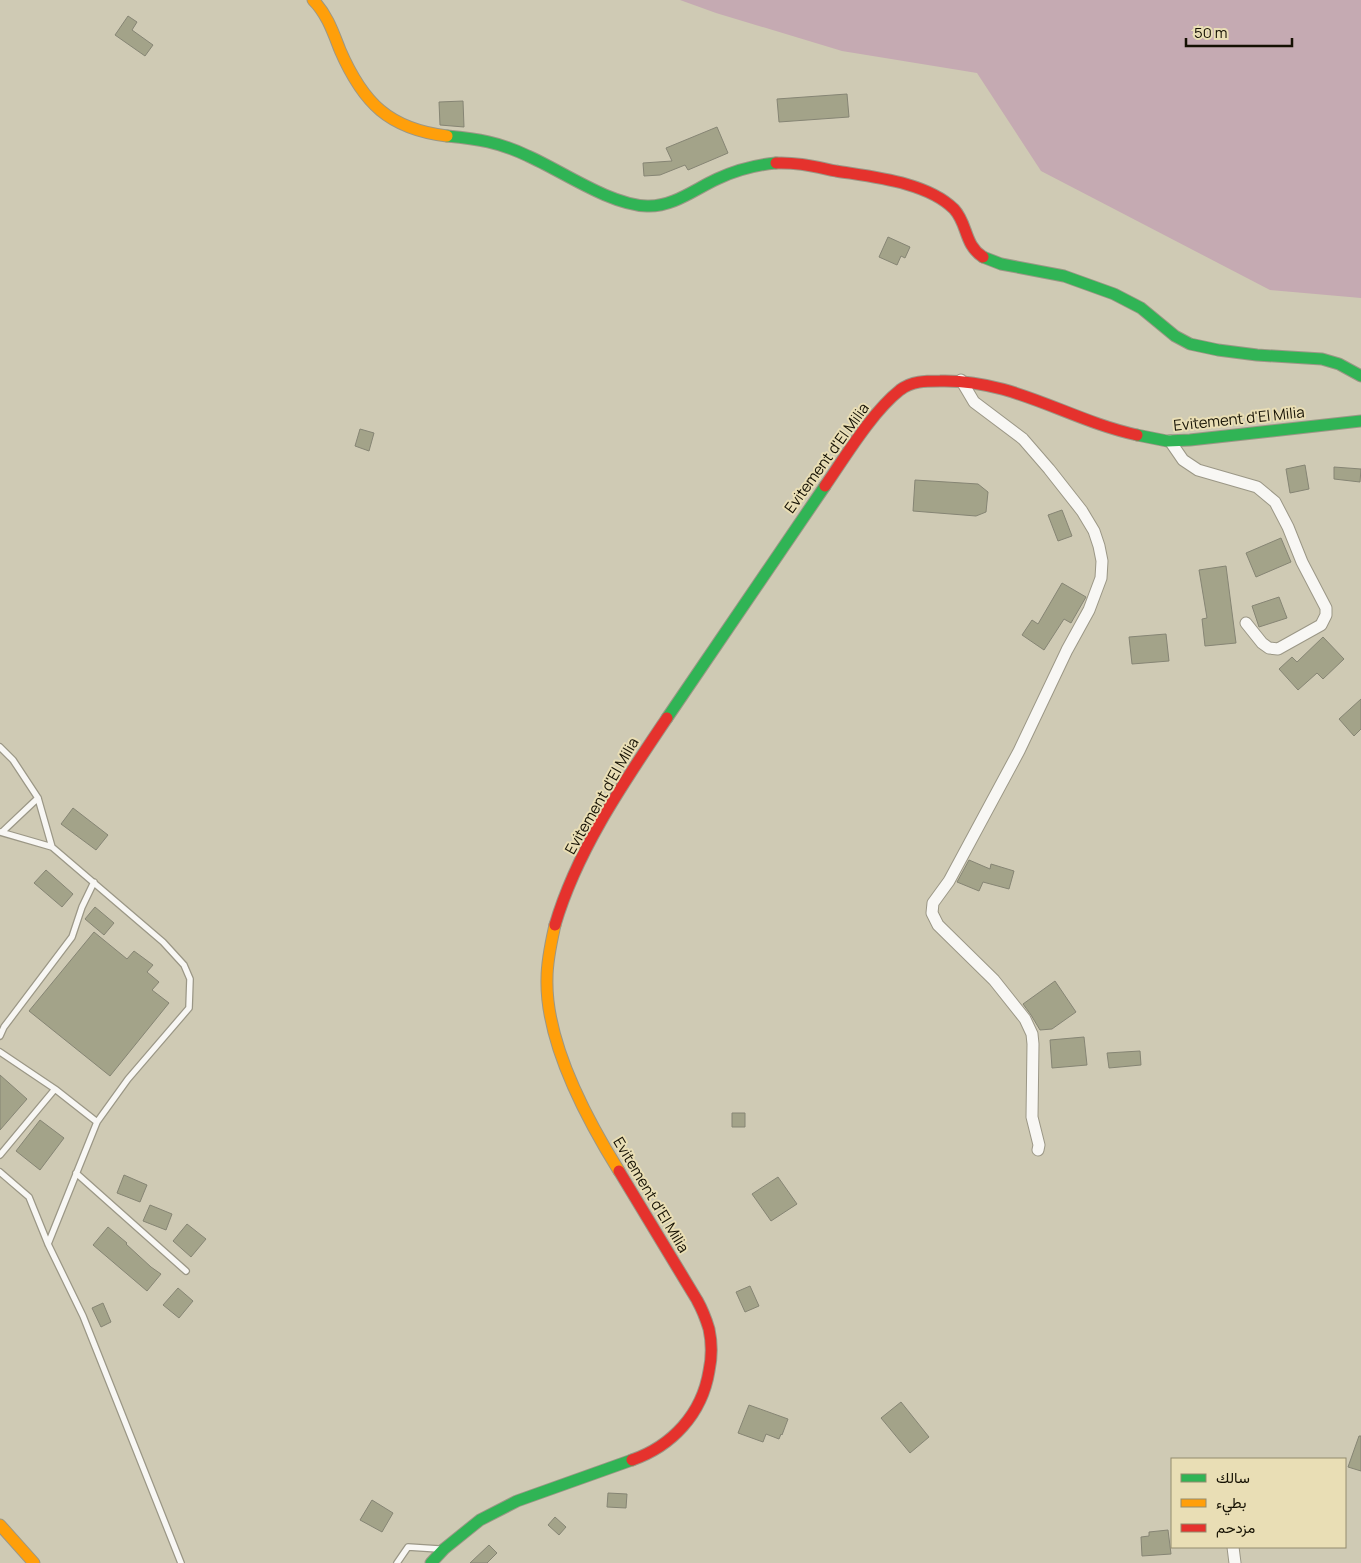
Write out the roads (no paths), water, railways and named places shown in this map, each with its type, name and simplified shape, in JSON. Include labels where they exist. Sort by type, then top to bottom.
[{"type":"main road","points":[[313,0],[325,13],[343,56],[368,98],[377,109],[408,126],[446,136],[495,142],[518,151],[596,190],[626,202],[647,207],[665,204],[729,173],[767,164],[801,164],[864,175],[899,184],[938,197],[955,209],[960,217],[970,245],[977,254],[985,259],[1006,265],[1061,275],[1132,302],[1185,342],[1237,354],[1314,358],[1348,368],[1361,376]]},
{"type":"main road","name":"Evitement d'El Milia","points":[[431,1563],[444,1549],[480,1520],[517,1501],[644,1456],[658,1449],[681,1431],[697,1409],[711,1367],[709,1328],[701,1309],[588,1119],[567,1072],[553,1026],[547,994],[549,947],[565,898],[586,850],[627,779],[668,715],[822,489],[874,417],[890,399],[908,385],[926,381],[961,380],[1005,388],[1116,430],[1170,441],[1361,421]]},
{"type":"main road","points":[[0,1525],[34,1563]]},
{"type":"street","points":[[961,380],[974,402],[1023,439],[1069,493],[1094,531],[1102,561],[1101,578],[1088,610],[1019,751],[949,881],[933,903],[932,908],[938,925],[994,980],[1025,1019],[1032,1034],[1034,1044],[1032,1117],[1038,1150]]},
{"type":"street","points":[[1170,441],[1183,460],[1198,470],[1257,487],[1275,502],[1302,562],[1326,608],[1326,615],[1321,625],[1278,649],[1269,648],[1262,643],[1246,623]]},
{"type":"street","points":[[1233,1548],[1235,1563]]},
{"type":"lane","points":[[0,747],[13,760],[38,798],[52,846]]},
{"type":"lane","points":[[1,832],[38,798]]},
{"type":"lane","points":[[1,832],[52,846],[163,942],[184,964],[190,979],[189,1008],[128,1079],[97,1122],[48,1244]]},
{"type":"lane","points":[[0,1036],[4,1027],[72,937],[82,907],[94,882]]},
{"type":"lane","points":[[0,1052],[55,1089],[97,1122]]},
{"type":"lane","points":[[0,1155],[55,1089]]},
{"type":"lane","points":[[0,1172],[29,1198],[48,1244],[83,1316],[180,1563]]},
{"type":"lane","points":[[76,1173],[186,1270]]},
{"type":"lane","points":[[397,1563],[408,1548],[444,1549]]}]
